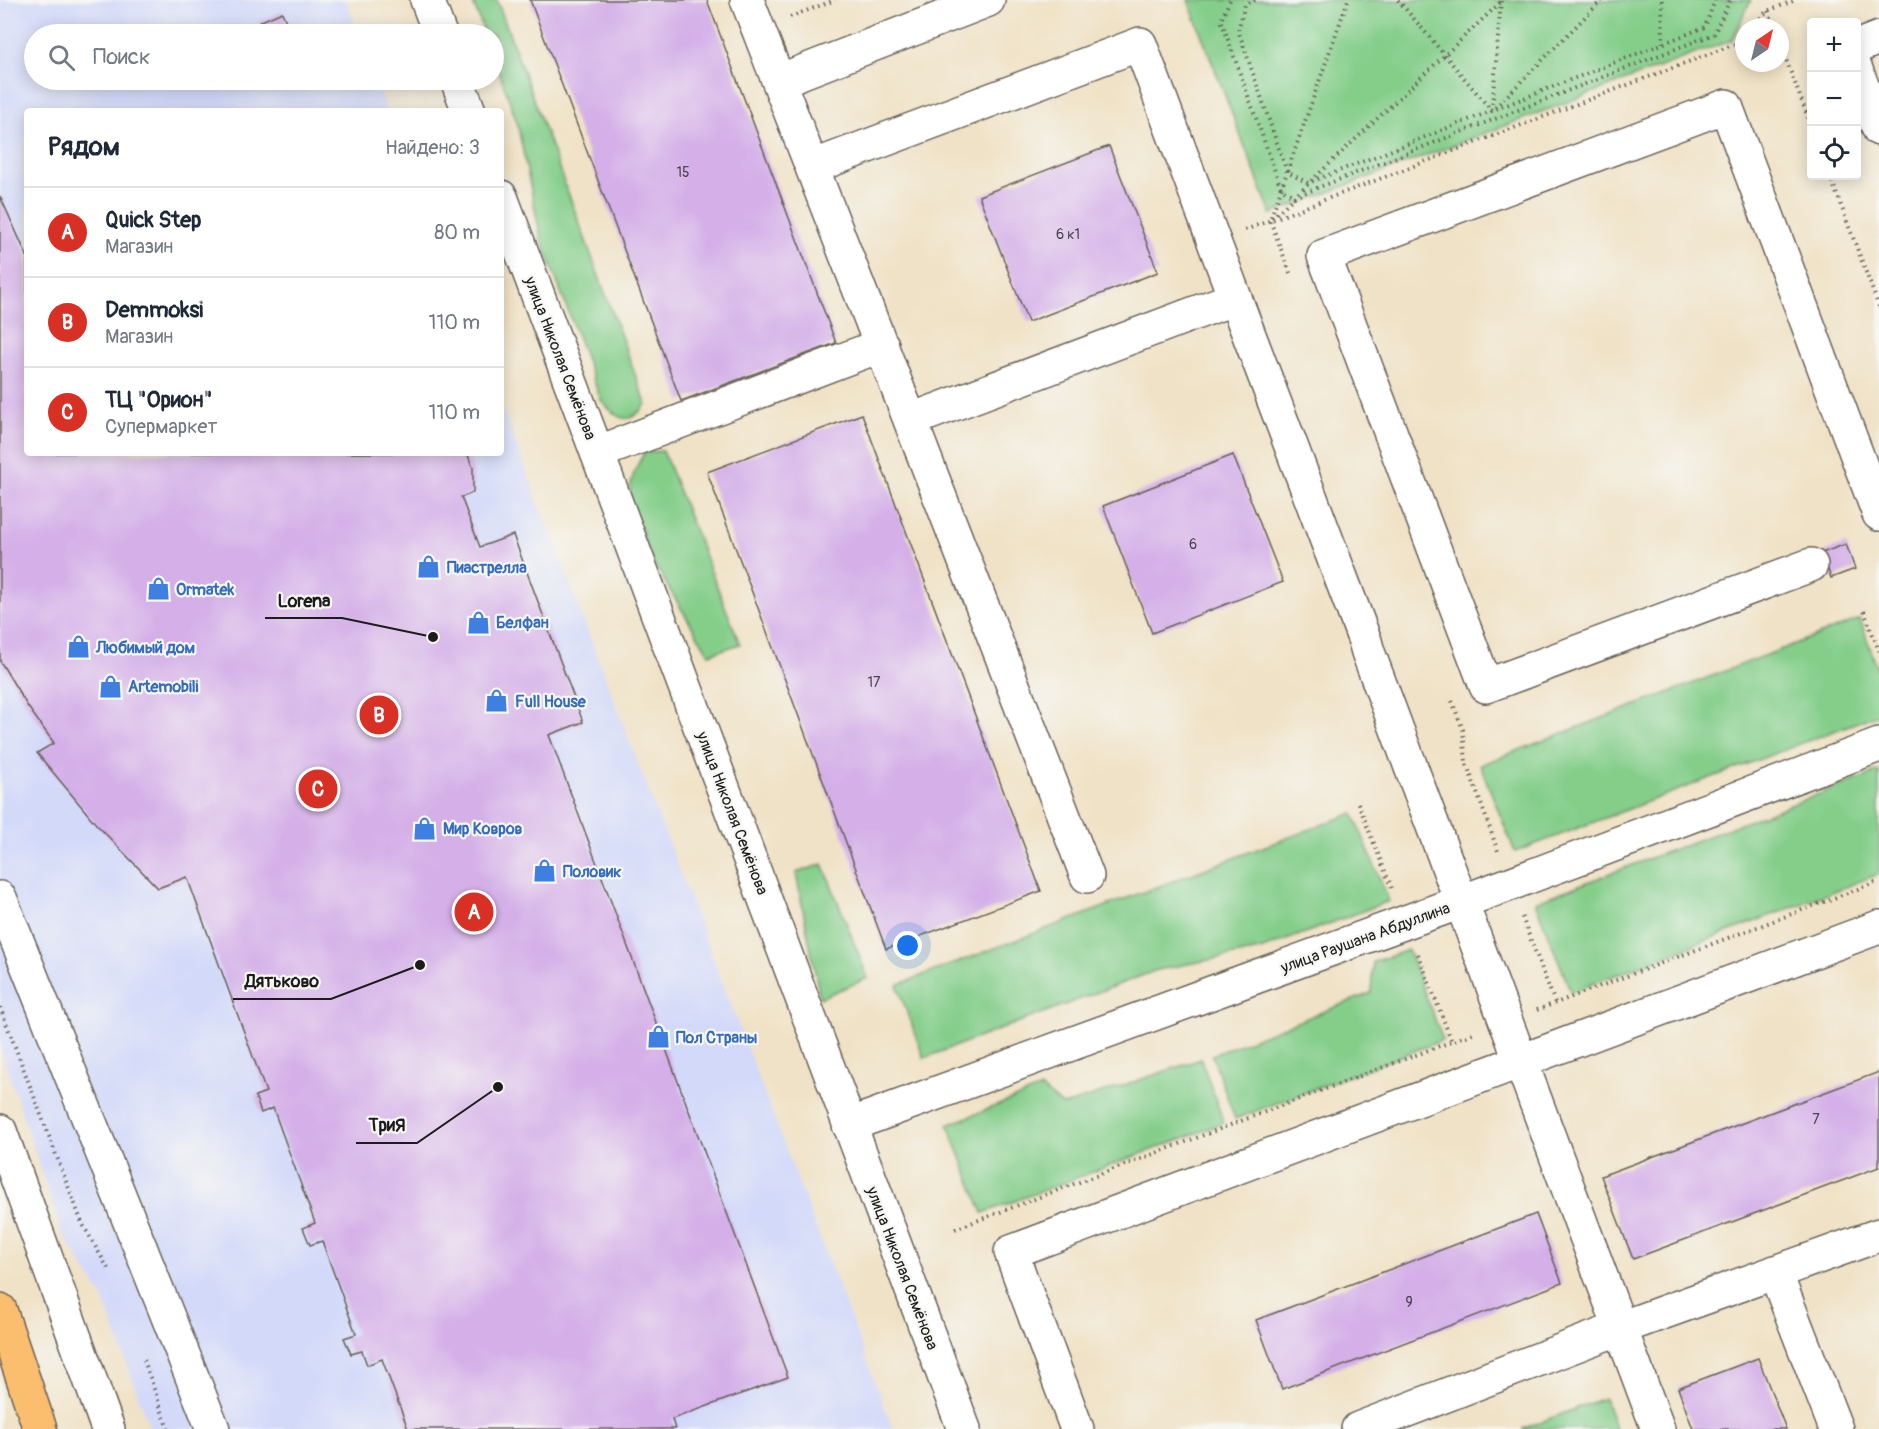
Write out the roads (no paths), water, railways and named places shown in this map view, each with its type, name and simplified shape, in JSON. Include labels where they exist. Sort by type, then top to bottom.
[{"type":"main road","points":[[0,1310],[40,1429]]},
{"type":"street","points":[[427,0],[436,24]]},
{"type":"street","points":[[779,81],[988,0]]},
{"type":"street","points":[[752,15],[1087,876]]},
{"type":"street","points":[[1861,45],[1879,38]]},
{"type":"street","points":[[812,167],[1140,44],[1658,1429]]},
{"type":"street","points":[[1858,72],[1879,129]]},
{"type":"street","points":[[461,90],[468,108]]},
{"type":"street","points":[[1811,565],[1486,686],[1324,256],[1726,106],[1879,514]]},
{"type":"street","name":"улица Николая Семёнова","points":[[504,205],[964,1429]]},
{"type":"street","points":[[911,420],[1235,298]]},
{"type":"street","points":[[597,453],[882,345]]},
{"type":"street","name":"улица Раушана Абдуллина","points":[[849,1125],[1510,884],[1879,745]]},
{"type":"street","points":[[0,898],[213,1429]]},
{"type":"street","points":[[1077,1429],[1011,1252],[1879,927]]},
{"type":"street","points":[[0,1131],[108,1429]]},
{"type":"street","points":[[1358,1429],[1620,1328],[1879,1235]]},
{"type":"street","points":[[1775,1272],[1836,1429]]},
{"type":"place","name":"Пиастрелла","points":[[429,567]]},
{"type":"place","name":"Ormatek","points":[[158,589]]},
{"type":"place","name":"Белфан","points":[[478,622]]},
{"type":"place","name":"Lorena","points":[[433,637]]},
{"type":"place","name":"Любимый дом","points":[[78,647]]},
{"type":"place","name":"Artemobili","points":[[110,686]]},
{"type":"place","name":"Full House","points":[[497,701]]},
{"type":"place","name":"Demmoksi","points":[[379,715]]},
{"type":"place","name":"ТЦ \"Орион\"","points":[[318,789]]},
{"type":"place","name":"Мир Ковров","points":[[425,828]]},
{"type":"place","name":"Половик","points":[[545,871]]},
{"type":"place","name":"Quick Step","points":[[474,912]]},
{"type":"place","name":"Дятьково","points":[[420,965]]},
{"type":"place","name":"Пол Страны","points":[[658,1037]]},
{"type":"place","name":"ТриЯ","points":[[498,1087]]}]
